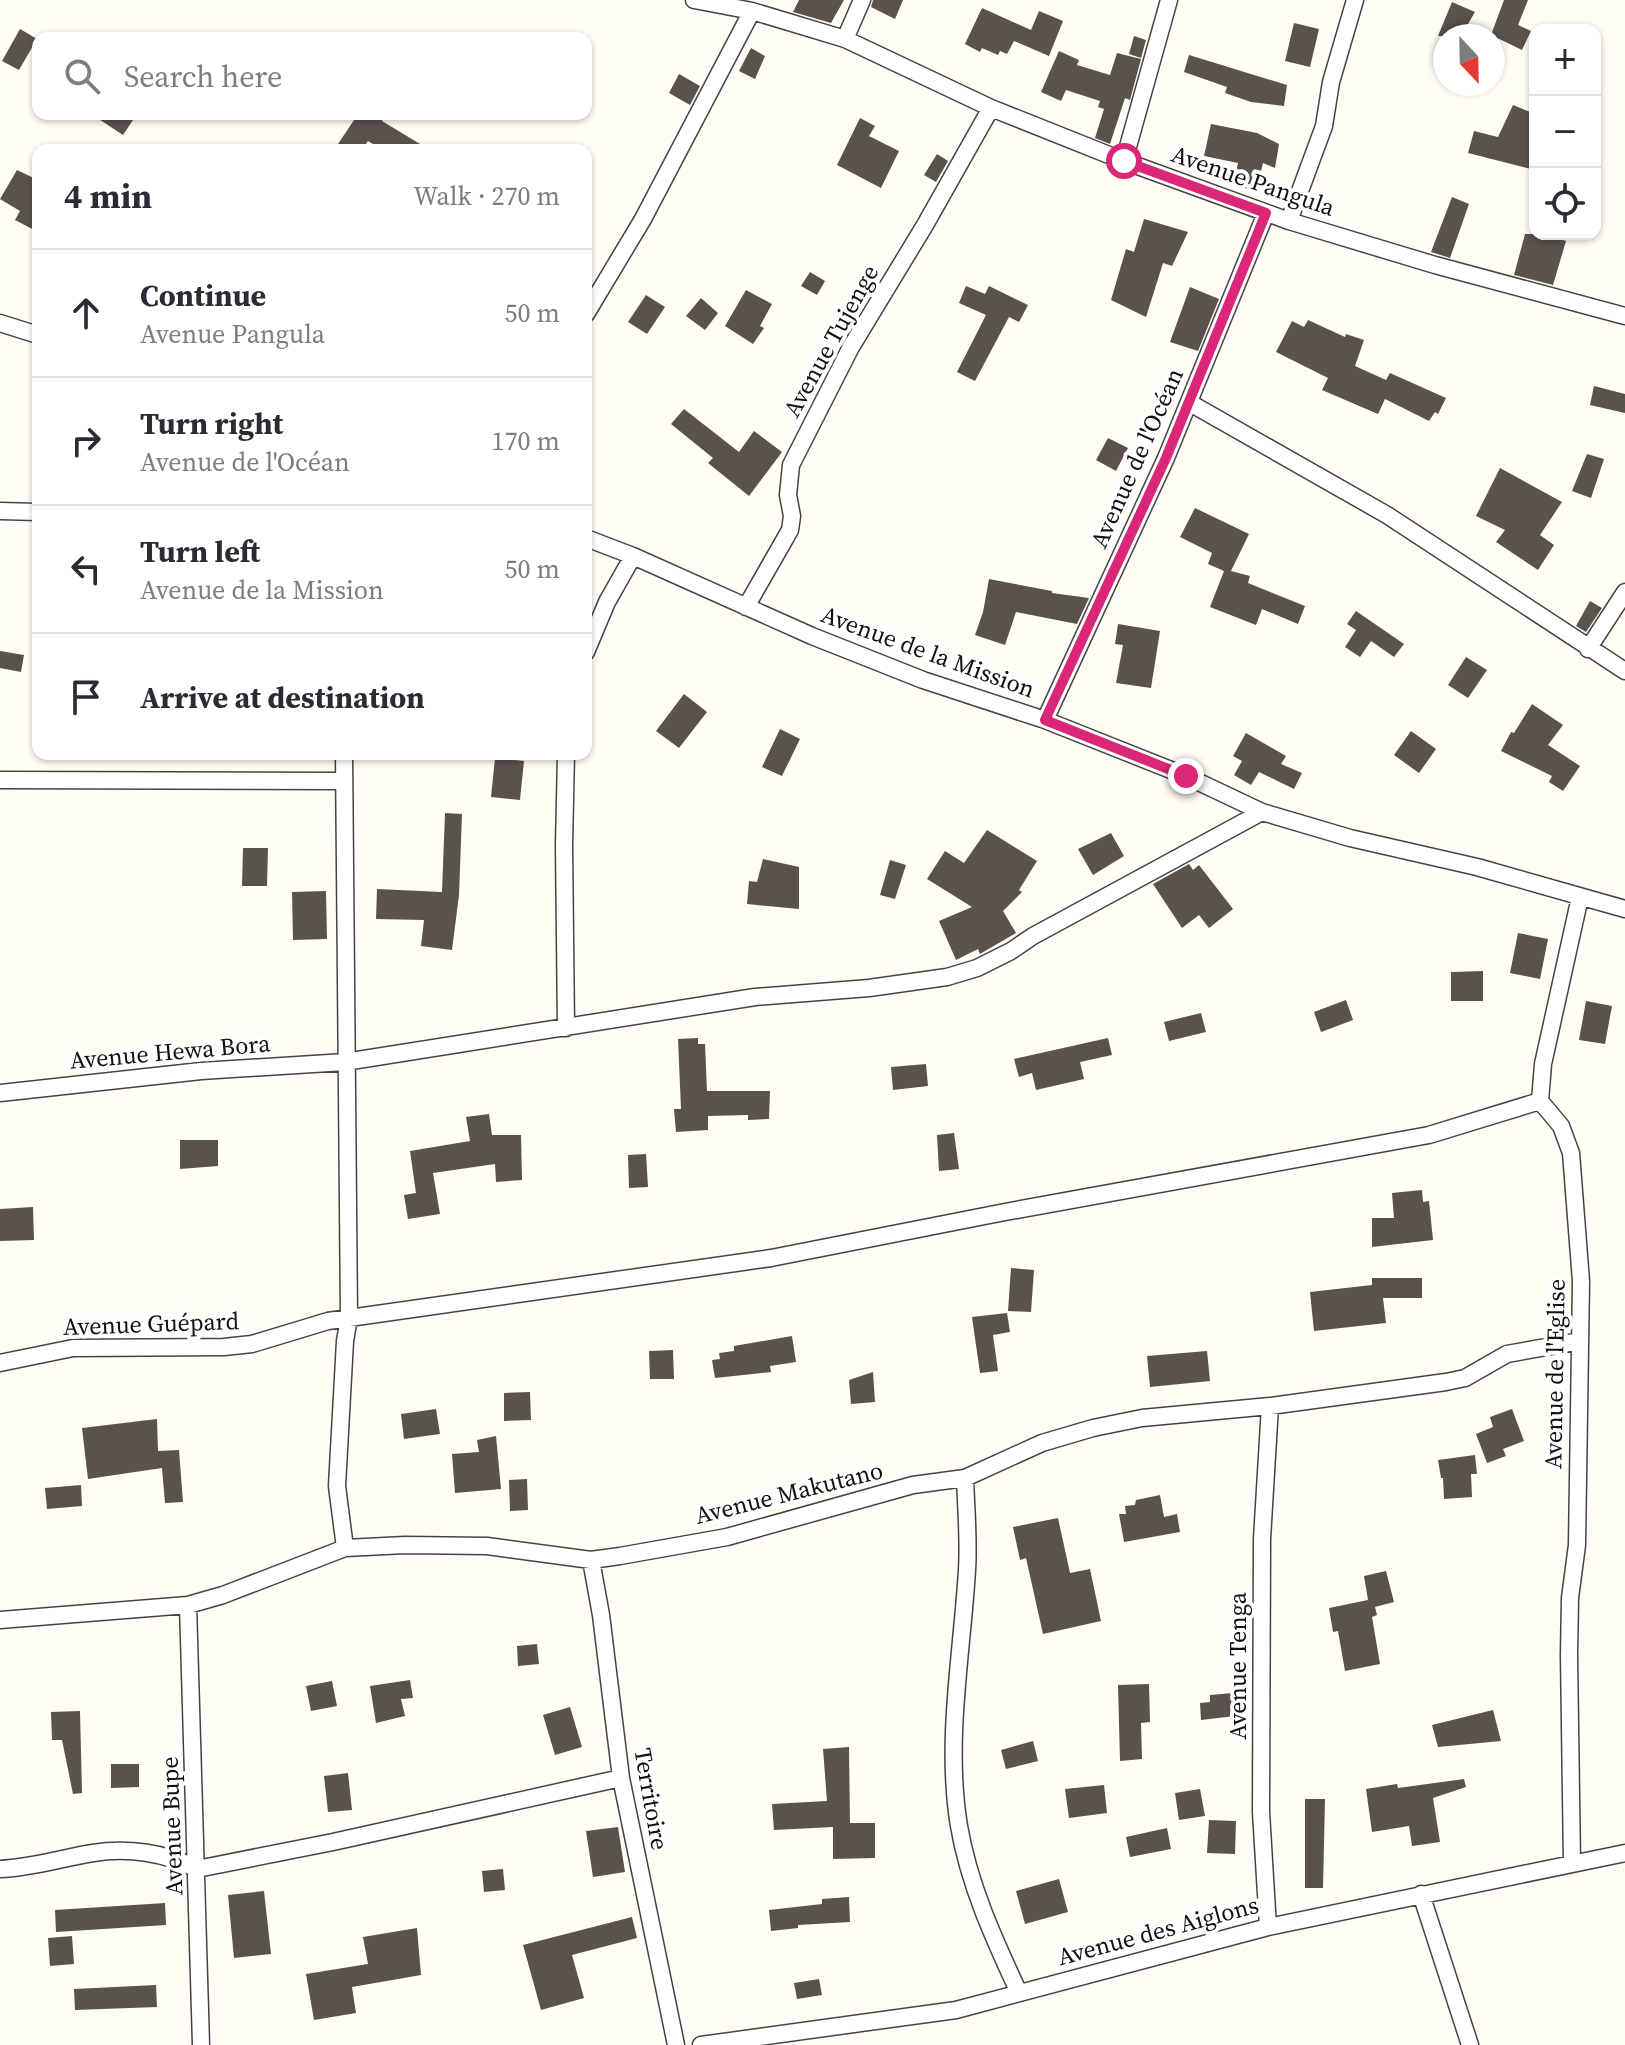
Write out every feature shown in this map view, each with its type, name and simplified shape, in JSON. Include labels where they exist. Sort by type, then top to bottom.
[{"type":"street","name":"Avenue Pangula","points":[[694,0],[752,11],[845,39],[991,108],[1124,161],[1289,221],[1435,265],[1625,316]]},
{"type":"street","points":[[845,39],[862,0]]},
{"type":"street","points":[[1124,161],[1169,0]]},
{"type":"street","points":[[1289,221],[1324,126],[1331,82],[1355,0]]},
{"type":"street","points":[[592,304],[643,219],[752,11]]},
{"type":"street","name":"Avenue Tujenge","points":[[746,607],[790,530],[792,516],[788,477],[797,452],[851,347],[991,108]]},
{"type":"street","name":"Avenue de l'Océan","points":[[1045,720],[1190,403],[1266,213]]},
{"type":"street","points":[[0,323],[32,333]]},
{"type":"street","points":[[1190,403],[1387,515],[1625,671]]},
{"type":"street","points":[[0,511],[32,512]]},
{"type":"street","name":"Avenue de la Mission","points":[[592,540],[923,680],[1045,720],[1186,776],[1262,812],[1350,838],[1477,867],[1625,909]]},
{"type":"street","points":[[592,638],[607,602],[633,556]]},
{"type":"street","points":[[1588,649],[1625,592]]},
{"type":"street","points":[[344,760],[349,1318],[337,1486],[345,1548]]},
{"type":"street","points":[[566,760],[566,1028]]},
{"type":"street","points":[[0,780],[344,781]]},
{"type":"street","name":"Avenue Hewa Bora","points":[[0,1093],[201,1071],[345,1062],[755,997],[869,988],[931,979],[977,968],[1262,812]]},
{"type":"street","points":[[1540,1101],[1543,1064],[1580,897]]},
{"type":"street","name":"Avenue Guépard","points":[[0,1363],[73,1348],[252,1344],[309,1325],[349,1318],[771,1258],[1429,1135],[1540,1101]]},
{"type":"street","name":"Avenue de l'Eglise","points":[[1540,1101],[1561,1126],[1571,1153],[1581,1281],[1577,1545],[1570,1598],[1569,1655],[1572,1864]]},
{"type":"street","name":"Avenue Makutano","points":[[0,1620],[188,1605],[223,1595],[345,1548],[487,1546],[591,1560],[727,1537],[913,1485],[965,1478],[1042,1443],[1093,1428],[1142,1418],[1270,1406],[1465,1378],[1507,1354],[1580,1341]]},
{"type":"street","name":"Avenue Tenga","points":[[1268,1927],[1261,1812],[1262,1539],[1270,1406]]},
{"type":"street","points":[[965,1478],[967,1565],[954,1736],[959,1827],[988,1925],[1019,1993]]},
{"type":"street","name":"Territoire","points":[[591,1560],[601,1615],[621,1778],[676,2045]]},
{"type":"street","name":"Avenue Bupe","points":[[188,1605],[201,2045]]},
{"type":"street","points":[[0,1869],[98,1852],[152,1853],[182,1861],[197,1869],[621,1778]]},
{"type":"street","name":"Avenue des Aiglons","points":[[701,2045],[956,2010],[1268,1927],[1625,1853]]},
{"type":"street","points":[[1421,1894],[1470,2045]]},
{"type":"building","points":[[799,0],[844,0],[831,23],[793,12]]},
{"type":"building","points":[[873,0],[903,0],[895,19],[871,7]]},
{"type":"building","points":[[1504,0],[1528,0],[1518,25],[1529,30],[1522,50],[1505,42],[1505,24],[1495,24]]},
{"type":"building","points":[[1452,2],[1475,12],[1468,24],[1443,24]]},
{"type":"building","points":[[982,8],[1031,30],[1039,11],[1063,21],[1049,56],[1014,41],[1007,54],[1000,51],[998,55],[982,48],[980,52],[965,44]]},
{"type":"building","points":[[1294,23],[1319,29],[1310,67],[1285,61]]},
{"type":"building","points":[[20,29],[32,36],[32,48],[19,70],[2,61]]},
{"type":"building","points":[[1134,36],[1146,40],[1141,58],[1129,54]]},
{"type":"building","points":[[751,48],[765,56],[755,79],[739,71]]},
{"type":"building","points":[[1059,51],[1079,60],[1077,65],[1110,75],[1117,53],[1141,59],[1130,100],[1125,98],[1110,144],[1095,138],[1104,109],[1098,107],[1100,101],[1066,90],[1061,101],[1041,92]]},
{"type":"building","points":[[1189,55],[1287,85],[1284,106],[1251,102],[1225,93],[1227,87],[1184,72]]},
{"type":"building","points":[[679,74],[700,86],[690,105],[669,93]]},
{"type":"building","points":[[1513,105],[1529,112],[1529,168],[1468,153],[1474,131],[1498,137]]},
{"type":"building","points":[[860,118],[875,126],[869,136],[899,151],[881,188],[837,165]]},
{"type":"building","points":[[100,120],[133,120],[123,135]]},
{"type":"building","points":[[354,120],[383,120],[420,144],[373,144],[368,141],[366,144],[338,144]]},
{"type":"building","points":[[1211,124],[1257,133],[1279,144],[1275,168],[1263,163],[1256,191],[1233,185],[1238,163],[1204,156]]},
{"type":"building","points":[[937,154],[948,161],[936,182],[924,175]]},
{"type":"building","points":[[17,170],[32,177],[32,229],[15,220],[20,211],[0,199]]},
{"type":"building","points":[[1452,197],[1469,204],[1450,258],[1431,252]]},
{"type":"building","points":[[1144,219],[1188,232],[1172,266],[1163,263],[1146,317],[1111,300],[1126,249],[1134,252]]},
{"type":"building","points":[[1525,234],[1529,234],[1529,240],[1566,241],[1553,285],[1514,275]]},
{"type":"building","points":[[810,272],[825,281],[817,295],[801,286]]},
{"type":"building","points":[[966,286],[985,294],[989,286],[1028,305],[1019,322],[1009,317],[975,381],[957,372],[986,315],[959,303]]},
{"type":"building","points":[[1190,287],[1219,299],[1198,351],[1170,342]]},
{"type":"building","points":[[746,290],[772,304],[760,326],[764,328],[753,344],[725,326]]},
{"type":"building","points":[[646,295],[665,307],[647,334],[628,322]]},
{"type":"building","points":[[701,298],[718,313],[705,330],[686,316]]},
{"type":"building","points":[[1308,320],[1345,337],[1346,334],[1364,340],[1355,366],[1386,380],[1390,373],[1446,398],[1438,414],[1435,412],[1429,421],[1385,399],[1378,414],[1322,390],[1328,378],[1276,352],[1292,321],[1304,327]]},
{"type":"building","points":[[1594,386],[1625,394],[1625,413],[1590,405]]},
{"type":"building","points":[[684,409],[739,452],[754,431],[782,452],[749,496],[708,463],[713,458],[671,424]]},
{"type":"building","points":[[1108,438],[1128,448],[1116,471],[1096,460]]},
{"type":"building","points":[[1587,454],[1604,459],[1591,498],[1572,491]]},
{"type":"building","points":[[1500,468],[1562,502],[1540,535],[1554,545],[1538,570],[1496,542],[1505,530],[1476,516]]},
{"type":"building","points":[[1195,508],[1249,534],[1231,571],[1250,576],[1248,583],[1305,606],[1298,624],[1262,609],[1256,625],[1210,607],[1224,571],[1208,564],[1212,553],[1180,537]]},
{"type":"building","points":[[989,579],[1089,598],[1077,624],[1016,612],[1005,645],[975,635]]},
{"type":"building","points":[[1590,601],[1602,608],[1586,632],[1576,626]]},
{"type":"building","points":[[1356,611],[1404,644],[1394,657],[1371,641],[1360,657],[1345,647],[1356,630],[1347,624]]},
{"type":"building","points":[[1118,624],[1160,631],[1151,688],[1116,683],[1123,645],[1115,644]]},
{"type":"building","points":[[0,651],[24,655],[21,672],[0,668]]},
{"type":"building","points":[[1466,657],[1487,670],[1468,698],[1448,685]]},
{"type":"building","points":[[684,694],[707,712],[679,748],[656,731]]},
{"type":"building","points":[[1532,704],[1563,725],[1548,745],[1580,766],[1563,791],[1549,782],[1552,776],[1501,751]]},
{"type":"building","points":[[780,729],[800,739],[782,776],[762,767]]},
{"type":"building","points":[[1411,731],[1436,749],[1419,773],[1394,755]]},
{"type":"building","points":[[1246,733],[1286,756],[1281,764],[1302,773],[1294,789],[1259,772],[1251,785],[1234,775],[1242,761],[1233,756]]},
{"type":"building","points":[[495,760],[524,761],[520,800],[491,797]]},
{"type":"building","points":[[445,813],[462,814],[459,895],[452,950],[421,946],[424,920],[376,919],[377,889],[442,892]]},
{"type":"building","points":[[987,830],[1037,861],[1019,890],[1022,892],[1003,911],[1016,933],[980,954],[978,949],[956,960],[939,921],[972,907],[927,879],[945,851],[964,863]]},
{"type":"building","points":[[1111,833],[1124,856],[1093,875],[1078,849]]},
{"type":"building","points":[[243,848],[268,848],[267,886],[242,886]]},
{"type":"building","points":[[763,859],[799,867],[799,909],[747,904],[749,881],[757,882]]},
{"type":"building","points":[[890,860],[906,865],[895,899],[880,895]]},
{"type":"building","points":[[1189,864],[1193,870],[1199,865],[1233,909],[1209,928],[1199,915],[1182,928],[1153,884]]},
{"type":"building","points":[[326,891],[327,939],[293,940],[292,892]]},
{"type":"building","points":[[1518,933],[1548,939],[1540,979],[1510,973]]},
{"type":"building","points":[[1483,971],[1483,1001],[1451,1001],[1451,972]]},
{"type":"building","points":[[1346,1000],[1353,1020],[1321,1032],[1314,1012]]},
{"type":"building","points":[[1586,1001],[1612,1006],[1605,1044],[1579,1040]]},
{"type":"building","points":[[1201,1013],[1206,1032],[1169,1041],[1164,1022]]},
{"type":"building","points":[[698,1038],[698,1044],[705,1044],[707,1091],[770,1091],[769,1119],[748,1120],[748,1115],[708,1116],[708,1130],[676,1132],[674,1109],[681,1109],[678,1039]]},
{"type":"building","points":[[1108,1038],[1112,1055],[1080,1062],[1084,1079],[1036,1090],[1032,1073],[1019,1077],[1014,1059]]},
{"type":"building","points":[[926,1064],[928,1086],[893,1090],[891,1067]]},
{"type":"building","points":[[489,1114],[492,1135],[521,1135],[522,1180],[496,1182],[495,1164],[433,1173],[440,1214],[408,1219],[404,1195],[416,1193],[410,1151],[470,1141],[466,1117]]},
{"type":"building","points":[[954,1133],[959,1169],[939,1171],[937,1135]]},
{"type":"building","points":[[180,1140],[218,1140],[218,1166],[180,1169]]},
{"type":"building","points":[[646,1154],[648,1187],[629,1188],[628,1155]]},
{"type":"building","points":[[1422,1190],[1423,1202],[1429,1201],[1433,1240],[1372,1247],[1372,1218],[1394,1218],[1392,1193]]},
{"type":"building","points":[[33,1207],[34,1240],[0,1241],[0,1209]]},
{"type":"building","points":[[1011,1268],[1034,1270],[1031,1312],[1008,1311]]},
{"type":"building","points":[[1372,1278],[1422,1278],[1422,1298],[1383,1298],[1386,1323],[1314,1331],[1310,1292],[1372,1285]]},
{"type":"building","points":[[1007,1313],[1010,1332],[993,1335],[998,1371],[980,1373],[972,1317]]},
{"type":"building","points":[[792,1336],[796,1362],[770,1366],[771,1372],[715,1378],[712,1360],[720,1359],[719,1353],[734,1351],[734,1346]]},
{"type":"building","points":[[673,1350],[674,1379],[650,1379],[649,1351]]},
{"type":"building","points":[[1207,1351],[1210,1381],[1150,1387],[1147,1356]]},
{"type":"building","points":[[873,1372],[875,1402],[851,1404],[849,1380]]},
{"type":"building","points":[[530,1392],[531,1420],[504,1421],[504,1393]]},
{"type":"building","points":[[436,1409],[440,1434],[404,1439],[401,1414]]},
{"type":"building","points":[[1512,1409],[1524,1441],[1503,1449],[1506,1456],[1487,1463],[1476,1434],[1493,1427],[1490,1417]]},
{"type":"building","points":[[157,1419],[158,1451],[179,1450],[183,1502],[165,1503],[162,1468],[88,1479],[82,1428]]},
{"type":"building","points":[[496,1436],[501,1489],[455,1493],[452,1454],[479,1452],[477,1440]]},
{"type":"building","points":[[1475,1455],[1477,1474],[1471,1474],[1472,1497],[1444,1499],[1438,1460]]},
{"type":"building","points":[[527,1479],[528,1510],[510,1511],[509,1480]]},
{"type":"building","points":[[81,1485],[82,1506],[47,1509],[45,1488]]},
{"type":"building","points":[[1160,1495],[1164,1517],[1177,1514],[1180,1532],[1124,1542],[1119,1514],[1126,1514],[1125,1506],[1135,1505],[1136,1500]]},
{"type":"building","points":[[1058,1518],[1070,1573],[1090,1569],[1101,1621],[1043,1634],[1026,1558],[1020,1560],[1013,1527]]},
{"type":"building","points":[[1386,1571],[1394,1602],[1375,1607],[1377,1615],[1372,1617],[1380,1664],[1345,1671],[1338,1631],[1333,1632],[1329,1608],[1368,1600],[1364,1576]]},
{"type":"building","points":[[537,1644],[539,1664],[518,1666],[517,1646]]},
{"type":"building","points":[[410,1680],[413,1698],[401,1699],[405,1716],[376,1723],[370,1686]]},
{"type":"building","points":[[332,1681],[337,1706],[311,1711],[306,1686]]},
{"type":"building","points":[[1149,1684],[1150,1722],[1141,1723],[1142,1759],[1120,1761],[1118,1685]]},
{"type":"building","points":[[1233,1693],[1235,1716],[1201,1720],[1200,1703],[1210,1702],[1210,1695]]},
{"type":"building","points":[[570,1707],[582,1747],[555,1755],[543,1715]]},
{"type":"building","points":[[1493,1710],[1501,1741],[1438,1747],[1432,1725]]},
{"type":"building","points":[[80,1711],[82,1793],[73,1794],[62,1740],[52,1740],[51,1712]]},
{"type":"building","points":[[1033,1741],[1038,1761],[1006,1769],[1001,1750]]},
{"type":"building","points":[[849,1747],[850,1823],[875,1823],[875,1858],[833,1859],[833,1827],[774,1830],[772,1804],[827,1801],[823,1749]]},
{"type":"building","points":[[111,1764],[139,1764],[139,1787],[111,1788]]},
{"type":"building","points":[[348,1773],[352,1810],[328,1812],[324,1776]]},
{"type":"building","points":[[1464,1779],[1466,1787],[1433,1798],[1440,1842],[1412,1846],[1409,1826],[1372,1832],[1366,1789]]},
{"type":"building","points":[[1104,1785],[1107,1813],[1069,1818],[1065,1789]]},
{"type":"building","points":[[1200,1789],[1205,1816],[1179,1820],[1175,1793]]},
{"type":"building","points":[[1305,1799],[1325,1799],[1323,1888],[1305,1888]]},
{"type":"building","points":[[1209,1820],[1236,1821],[1235,1854],[1207,1853]]},
{"type":"building","points":[[618,1827],[625,1872],[593,1877],[586,1831]]},
{"type":"building","points":[[1167,1828],[1171,1849],[1130,1857],[1126,1837]]},
{"type":"building","points":[[503,1869],[505,1890],[484,1892],[482,1871]]},
{"type":"building","points":[[1059,1879],[1068,1912],[1025,1924],[1016,1891]]},
{"type":"building","points":[[264,1891],[271,1954],[234,1958],[228,1895]]},
{"type":"building","points":[[849,1897],[850,1922],[798,1925],[798,1928],[771,1931],[769,1910],[822,1904],[822,1899]]},
{"type":"building","points":[[165,1903],[166,1925],[56,1932],[55,1910]]},
{"type":"building","points":[[632,1917],[637,1938],[572,1955],[584,1998],[541,2010],[523,1945]]},
{"type":"building","points":[[417,1928],[421,1975],[352,1987],[356,2013],[314,2020],[306,1974],[368,1964],[363,1937]]},
{"type":"building","points":[[72,1936],[74,1964],[50,1966],[48,1938]]},
{"type":"building","points":[[819,1979],[822,1995],[797,1999],[794,1983]]},
{"type":"building","points":[[156,1985],[157,2007],[75,2010],[74,1989]]},
{"type":"route","points":[[1124,161],[1266,213],[1190,403],[1045,720],[1186,776]]}]
